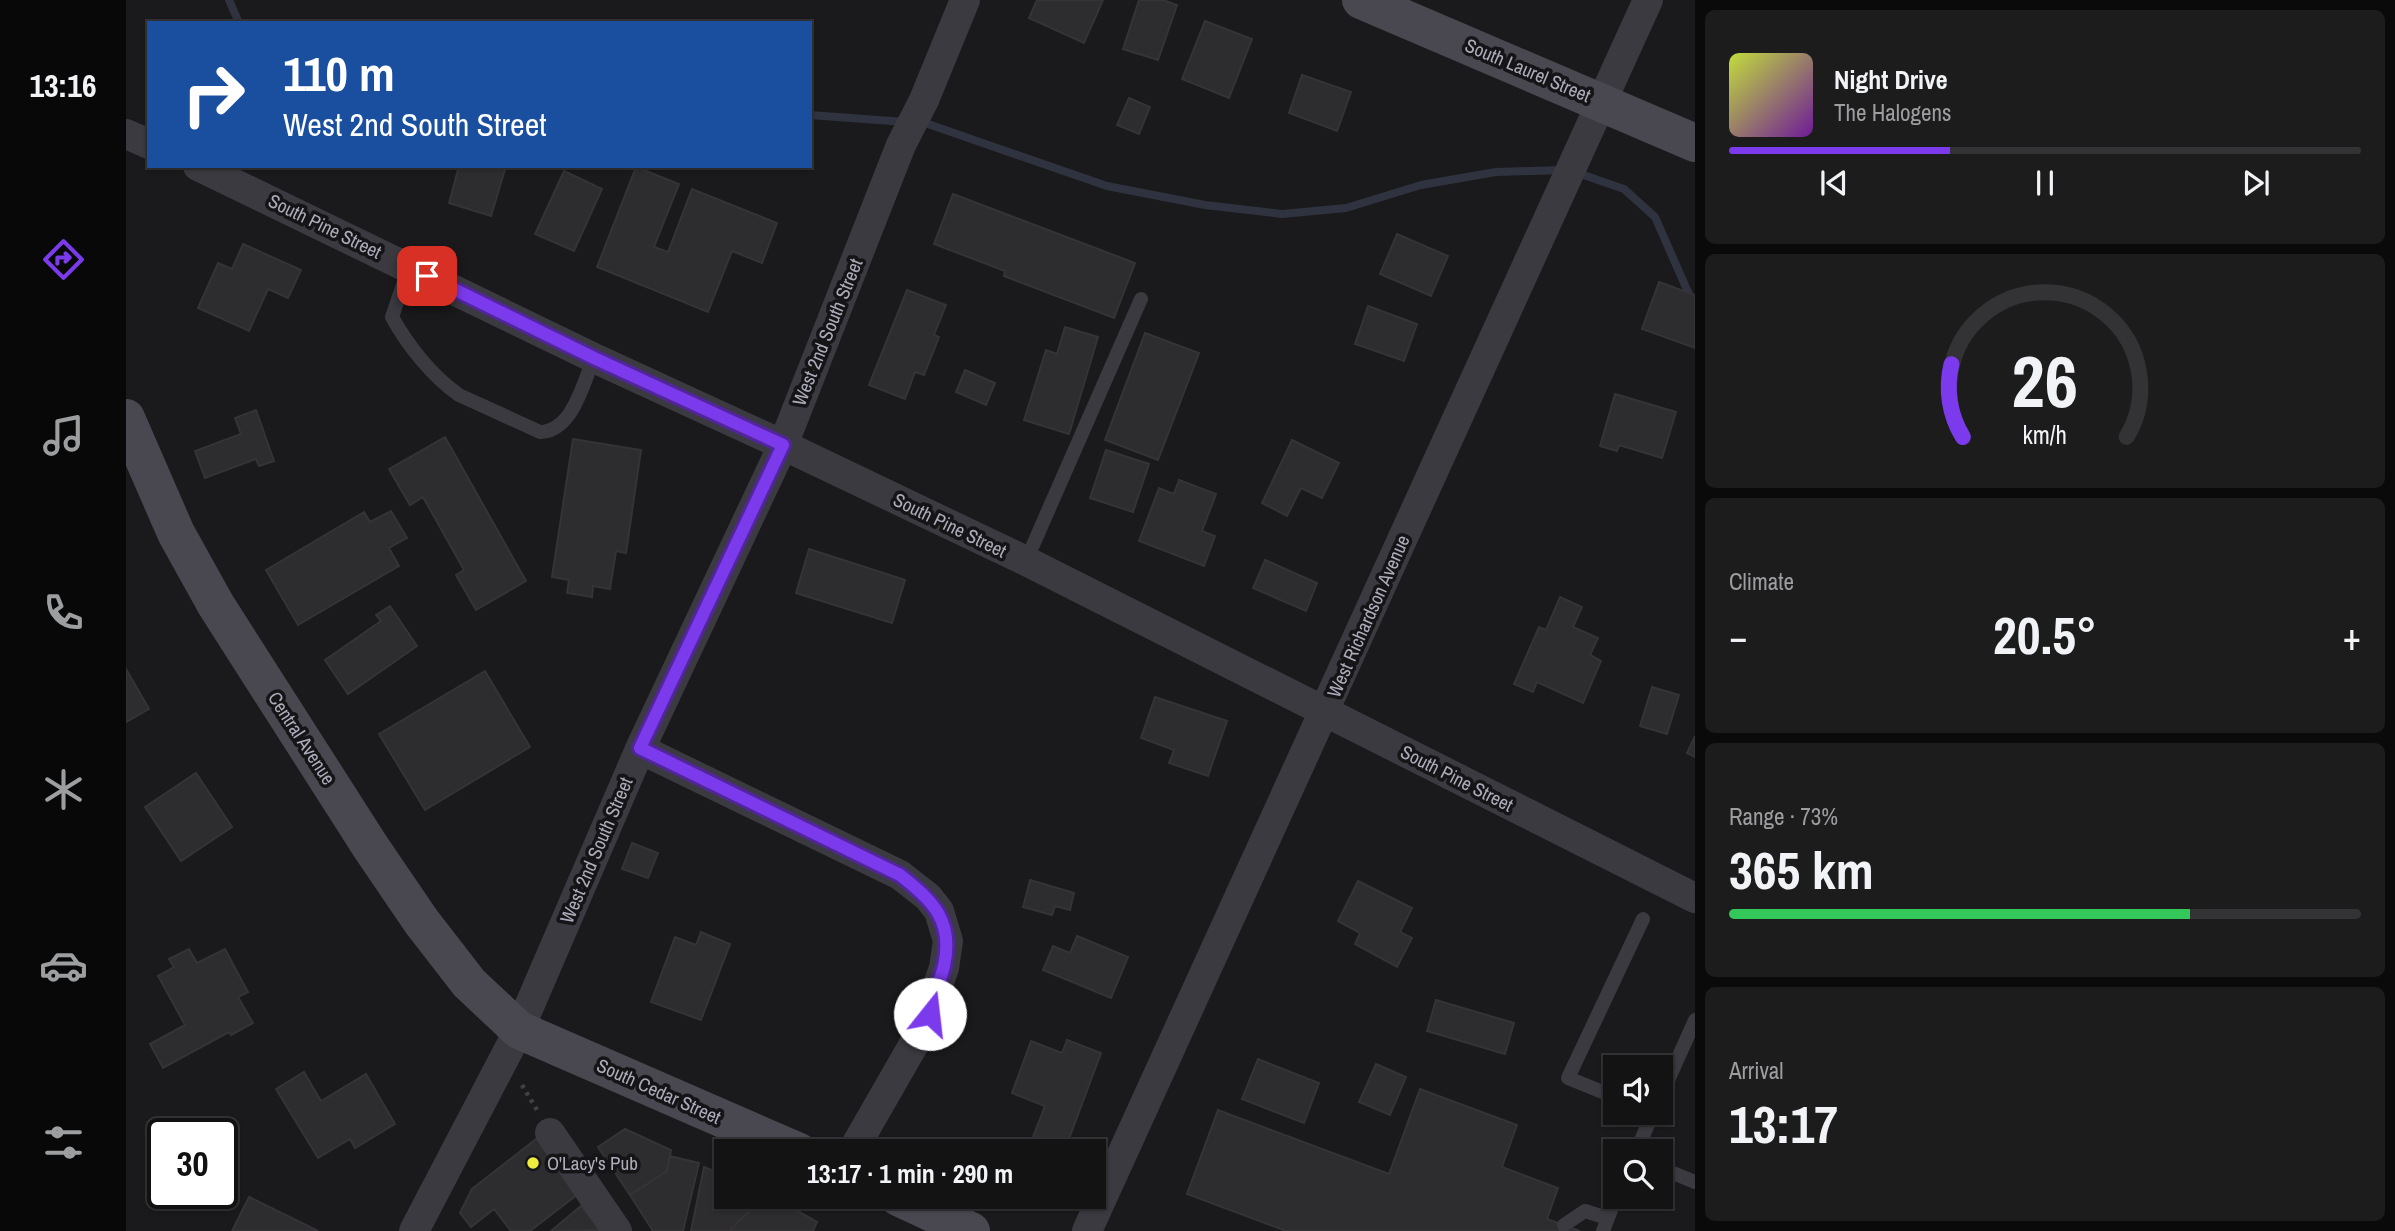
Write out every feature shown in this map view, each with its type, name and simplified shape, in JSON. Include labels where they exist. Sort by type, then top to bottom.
[{"type":"street","name":"West 2nd South Street","points":[[414,1231],[512,1043],[640,748],[783,445],[901,145],[924,100],[965,0]]},
{"type":"street","name":"South Laurel Street","points":[[1361,0],[1695,143]]},
{"type":"street","name":"West Richardson Avenue","points":[[1087,1231],[1648,0]]},
{"type":"street","points":[[126,134],[147,143]]},
{"type":"street","name":"South Pine Street","points":[[202,168],[594,358],[1026,561],[1695,898]]},
{"type":"street","name":"Central Avenue","points":[[126,418],[176,533],[216,605],[421,921],[512,1043]]},
{"type":"street","points":[[640,748],[900,875],[928,897],[939,911],[948,941],[944,968],[930,1014],[859,1139]]},
{"type":"street","name":"South Cedar Street","points":[[512,1043],[765,1139]]},
{"type":"street","points":[[550,1133],[617,1231]]},
{"type":"street","points":[[924,1209],[971,1231]]},
{"type":"lane","points":[[409,267],[392,317],[414,349],[448,387],[459,395],[540,432],[551,431],[559,426],[572,410],[594,358]]},
{"type":"lane","points":[[1026,561],[1141,299]]},
{"type":"lane","points":[[1603,1092],[1569,1078],[1643,919]]},
{"type":"lane","points":[[1673,1069],[1695,1020]]},
{"type":"lane","points":[[1673,1173],[1695,1182]]},
{"type":"lane","points":[[1564,1225],[1585,1210],[1605,1224]]},
{"type":"path","points":[[512,1043],[550,1133]]},
{"type":"building","points":[[1037,0],[1103,0],[1084,43],[1029,18]]},
{"type":"building","points":[[1139,0],[1163,0],[1177,5],[1158,60],[1123,49]]},
{"type":"building","points":[[1205,21],[1252,39],[1229,98],[1182,79]]},
{"type":"building","points":[[1302,75],[1351,92],[1337,131],[1289,113]]},
{"type":"building","points":[[1129,98],[1150,107],[1139,134],[1117,125]]},
{"type":"building","points":[[458,168],[505,168],[491,216],[449,203]]},
{"type":"building","points":[[636,168],[679,184],[654,247],[668,252],[692,189],[777,223],[762,263],[732,251],[708,312],[597,267]]},
{"type":"building","points":[[564,171],[602,189],[574,251],[535,234]]},
{"type":"building","points":[[953,194],[1135,263],[1114,318],[1004,276],[1005,271],[934,244]]},
{"type":"building","points":[[1397,234],[1448,256],[1431,296],[1380,274]]},
{"type":"building","points":[[243,244],[301,270],[288,298],[268,289],[249,331],[198,308],[218,263],[232,269]]},
{"type":"building","points":[[1659,282],[1695,295],[1695,348],[1642,329]]},
{"type":"building","points":[[907,290],[946,305],[934,335],[939,337],[924,375],[915,372],[905,399],[869,385]]},
{"type":"building","points":[[1368,306],[1417,324],[1404,361],[1355,344]]},
{"type":"building","points":[[1065,327],[1098,337],[1069,434],[1024,420],[1046,350],[1057,354]]},
{"type":"building","points":[[1145,333],[1199,353],[1158,460],[1105,440]]},
{"type":"building","points":[[965,370],[995,383],[986,405],[956,392]]},
{"type":"building","points":[[1615,394],[1676,412],[1662,458],[1619,445],[1617,451],[1600,446]]},
{"type":"building","points":[[256,410],[274,461],[259,466],[256,459],[205,478],[195,451],[241,434],[235,418]]},
{"type":"building","points":[[445,437],[526,581],[476,610],[456,575],[464,570],[423,497],[410,505],[389,469]]},
{"type":"building","points":[[573,439],[641,450],[626,553],[616,551],[610,589],[593,586],[592,597],[567,593],[569,580],[552,577]]},
{"type":"building","points":[[1292,440],[1339,463],[1322,498],[1301,488],[1287,516],[1262,503]]},
{"type":"building","points":[[1106,450],[1149,464],[1133,512],[1090,498]]},
{"type":"building","points":[[1179,480],[1216,494],[1202,531],[1215,536],[1204,566],[1139,541],[1159,488],[1174,494]]},
{"type":"building","points":[[391,511],[407,538],[389,548],[399,566],[298,625],[266,570],[364,512],[370,522]]},
{"type":"building","points":[[809,549],[905,580],[892,623],[796,593]]},
{"type":"building","points":[[1265,560],[1317,583],[1306,611],[1253,588]]},
{"type":"building","points":[[1560,597],[1582,607],[1573,627],[1598,638],[1590,655],[1601,661],[1583,703],[1537,682],[1533,692],[1514,684],[1539,627],[1546,630]]},
{"type":"building","points":[[390,606],[417,646],[348,694],[325,660],[381,621],[376,615]]},
{"type":"building","points":[[126,669],[149,709],[126,722]]},
{"type":"building","points":[[485,671],[530,747],[425,810],[379,734]]},
{"type":"building","points":[[1652,687],[1679,695],[1667,734],[1640,726]]},
{"type":"building","points":[[1155,697],[1227,721],[1208,776],[1169,763],[1174,750],[1141,738]]},
{"type":"building","points":[[1695,736],[1695,757],[1687,753]]},
{"type":"building","points":[[196,773],[232,827],[181,861],[145,807]]},
{"type":"building","points":[[632,843],[658,853],[648,878],[622,869]]},
{"type":"building","points":[[1030,880],[1074,893],[1070,910],[1055,906],[1052,915],[1023,907]]},
{"type":"building","points":[[1358,881],[1412,908],[1400,932],[1412,938],[1397,967],[1355,944],[1360,933],[1338,921]]},
{"type":"building","points":[[701,932],[730,944],[701,1020],[651,1002],[675,937],[696,945]]},
{"type":"building","points":[[1077,936],[1128,957],[1111,998],[1043,970],[1053,946],[1070,953]]},
{"type":"building","points":[[189,949],[197,963],[225,949],[248,992],[238,997],[253,1023],[231,1035],[229,1032],[163,1068],[150,1044],[185,1025],[158,976],[174,967],[169,959]]},
{"type":"building","points":[[1436,1000],[1514,1023],[1505,1054],[1427,1031]]},
{"type":"building","points":[[1067,1040],[1101,1053],[1069,1139],[1032,1139],[1045,1106],[1012,1093],[1031,1041],[1062,1053]]},
{"type":"building","points":[[1258,1059],[1319,1083],[1304,1123],[1242,1099]]},
{"type":"building","points":[[1376,1064],[1406,1077],[1390,1115],[1359,1102]]},
{"type":"building","points":[[304,1072],[321,1101],[366,1074],[395,1124],[355,1148],[350,1139],[318,1158],[276,1089]]},
{"type":"building","points":[[1420,1089],[1517,1125],[1502,1167],[1558,1188],[1547,1219],[1580,1231],[1286,1231],[1187,1194],[1218,1110],[1389,1174]]},
{"type":"building","points":[[625,1129],[671,1150],[667,1171],[630,1195],[598,1147]]},
{"type":"building","name":"O'Lacy's Pub","points":[[540,1136],[582,1191],[530,1231],[511,1231],[494,1209],[471,1227],[460,1213],[472,1189]]},
{"type":"building","points":[[670,1156],[699,1163],[683,1231],[653,1231],[630,1195],[667,1171]]},
{"type":"building","points":[[704,1167],[714,1171],[714,1209],[752,1209],[729,1231],[691,1231]]},
{"type":"building","points":[[249,1197],[318,1231],[232,1231]]},
{"type":"building","points":[[581,1206],[601,1230],[551,1231]]},
{"type":"building","points":[[752,1209],[794,1209],[817,1222],[813,1231],[729,1231]]},
{"type":"waterway","points":[[229,0],[238,21]]},
{"type":"waterway","points":[[812,115],[905,122]]},
{"type":"waterway","points":[[918,123],[928,124],[1107,186],[1205,205],[1282,214],[1346,208],[1421,185],[1496,172],[1562,170]]},
{"type":"waterway","points":[[1575,172],[1624,189],[1655,217],[1695,308]]},
{"type":"place","name":"O'Lacy's Pub","points":[[533,1163]]},
{"type":"route","points":[[427,276],[594,358],[783,445],[640,748],[900,875],[928,897],[939,911],[948,941],[944,968],[930,1014]]}]
